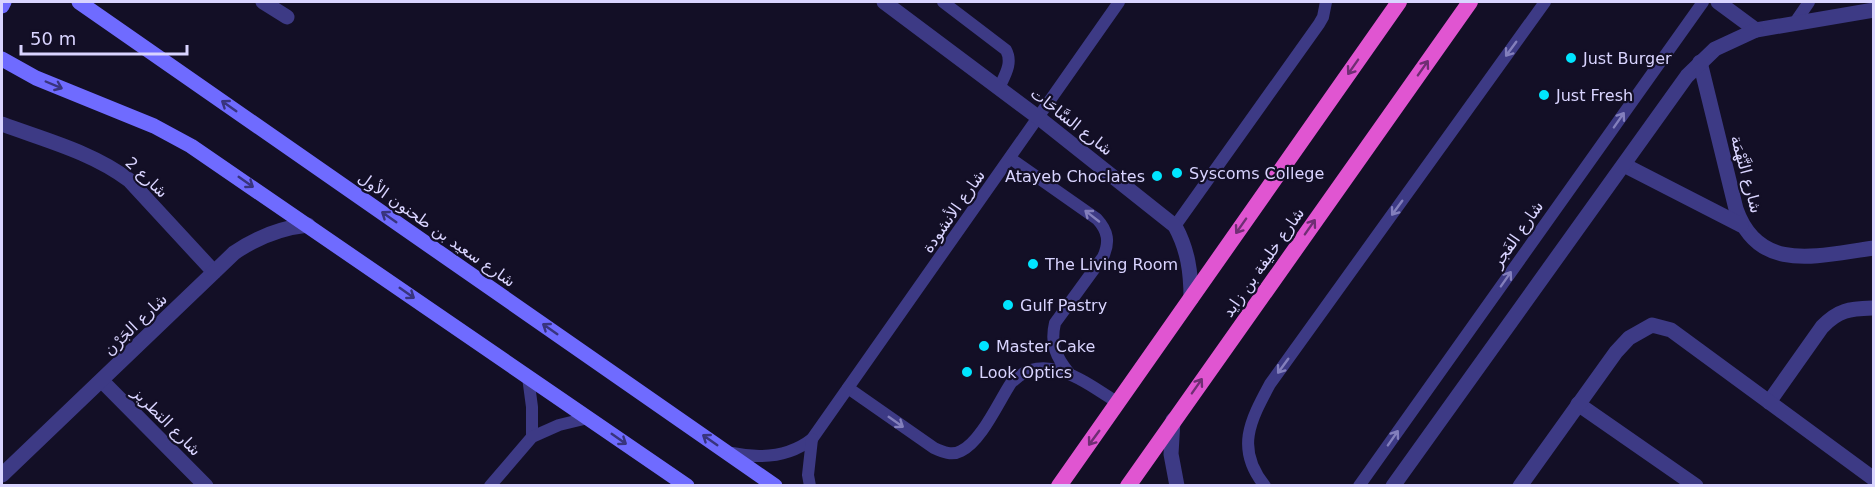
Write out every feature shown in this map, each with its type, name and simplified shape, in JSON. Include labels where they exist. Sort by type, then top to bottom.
[{"type":"highway","points":[[1059,486],[1399,2]]},
{"type":"highway","name":"شارع خليفة بن زايد","points":[[1128,486],[1470,2]]},
{"type":"main road","points":[[2,6],[4,2]]},
{"type":"main road","name":"شارع سعيد بن طحنون الأول","points":[[79,2],[775,486]]},
{"type":"main road","points":[[2,59],[36,78],[154,126],[191,146],[687,486]]},
{"type":"street","points":[[263,2],[287,17]]},
{"type":"street","points":[[1718,2],[1756,30]]},
{"type":"street","name":"شارع السَّاحَات","points":[[890,3],[1175,226],[1184,242],[1189,259],[1191,299]]},
{"type":"street","points":[[1393,486],[1687,76],[1700,62],[1715,49],[1756,30],[1874,10]]},
{"type":"street","name":"شارع النَّهْمَة","points":[[1700,62],[1736,209],[1742,225],[1753,238],[1767,249],[1783,255],[1799,257],[1874,248]]},
{"type":"street","name":"شارع 2","points":[[2,124],[92,157],[129,180],[214,272]]},
{"type":"street","points":[[1624,165],[1742,225]]},
{"type":"street","name":"شارع الجَرْن","points":[[2,475],[234,253],[261,236],[292,226],[308,225]]},
{"type":"street","points":[[1769,402],[1822,327],[1831,318],[1845,310],[1874,308]]},
{"type":"street","points":[[1520,486],[1616,352],[1629,338],[1652,325],[1671,330],[1874,479]]},
{"type":"street","name":"شارع التطريز","points":[[102,381],[206,486]]},
{"type":"street","points":[[1578,404],[1695,486]]},
{"type":"street","points":[[1173,420],[1171,454],[1177,486]]},
{"type":"lane","points":[[942,2],[1006,50],[1009,55],[1009,67],[999,88]]},
{"type":"lane","name":"شارع الأنشودة","points":[[728,453],[746,456],[783,454],[800,449],[812,439],[1119,2]]},
{"type":"lane","points":[[1175,226],[1319,24],[1326,2]]},
{"type":"lane","points":[[1265,486],[1249,458],[1248,444],[1256,410],[1270,384],[1545,2]]},
{"type":"lane","name":"شارع الفَجر","points":[[1359,486],[1703,2]]},
{"type":"lane","points":[[1794,24],[1809,2]]},
{"type":"lane","points":[[1010,158],[1097,219],[1104,227],[1108,237],[1103,256],[1055,323],[1052,336],[1059,360],[1070,373],[1119,403]]},
{"type":"lane","points":[[848,388],[934,448],[947,453],[960,452],[969,445],[1018,376],[1047,368],[1070,373]]},
{"type":"lane","points":[[528,376],[532,407],[532,437]]},
{"type":"lane","points":[[490,486],[532,437],[559,425],[588,418]]},
{"type":"lane","name":"شارع الأنشودة","points":[[810,486],[808,475],[812,439]]},
{"type":"place","name":"Just Burger","points":[[1571,58]]},
{"type":"place","name":"Just Fresh","points":[[1544,95]]},
{"type":"place","name":"Syscoms College","points":[[1177,173]]},
{"type":"place","name":"Atayeb Choclates","points":[[1157,176]]},
{"type":"place","name":"The Living Room","points":[[1033,264]]},
{"type":"place","name":"Gulf Pastry","points":[[1008,305]]},
{"type":"place","name":"Master Cake","points":[[984,346]]},
{"type":"place","name":"Look Optics","points":[[967,372]]}]
